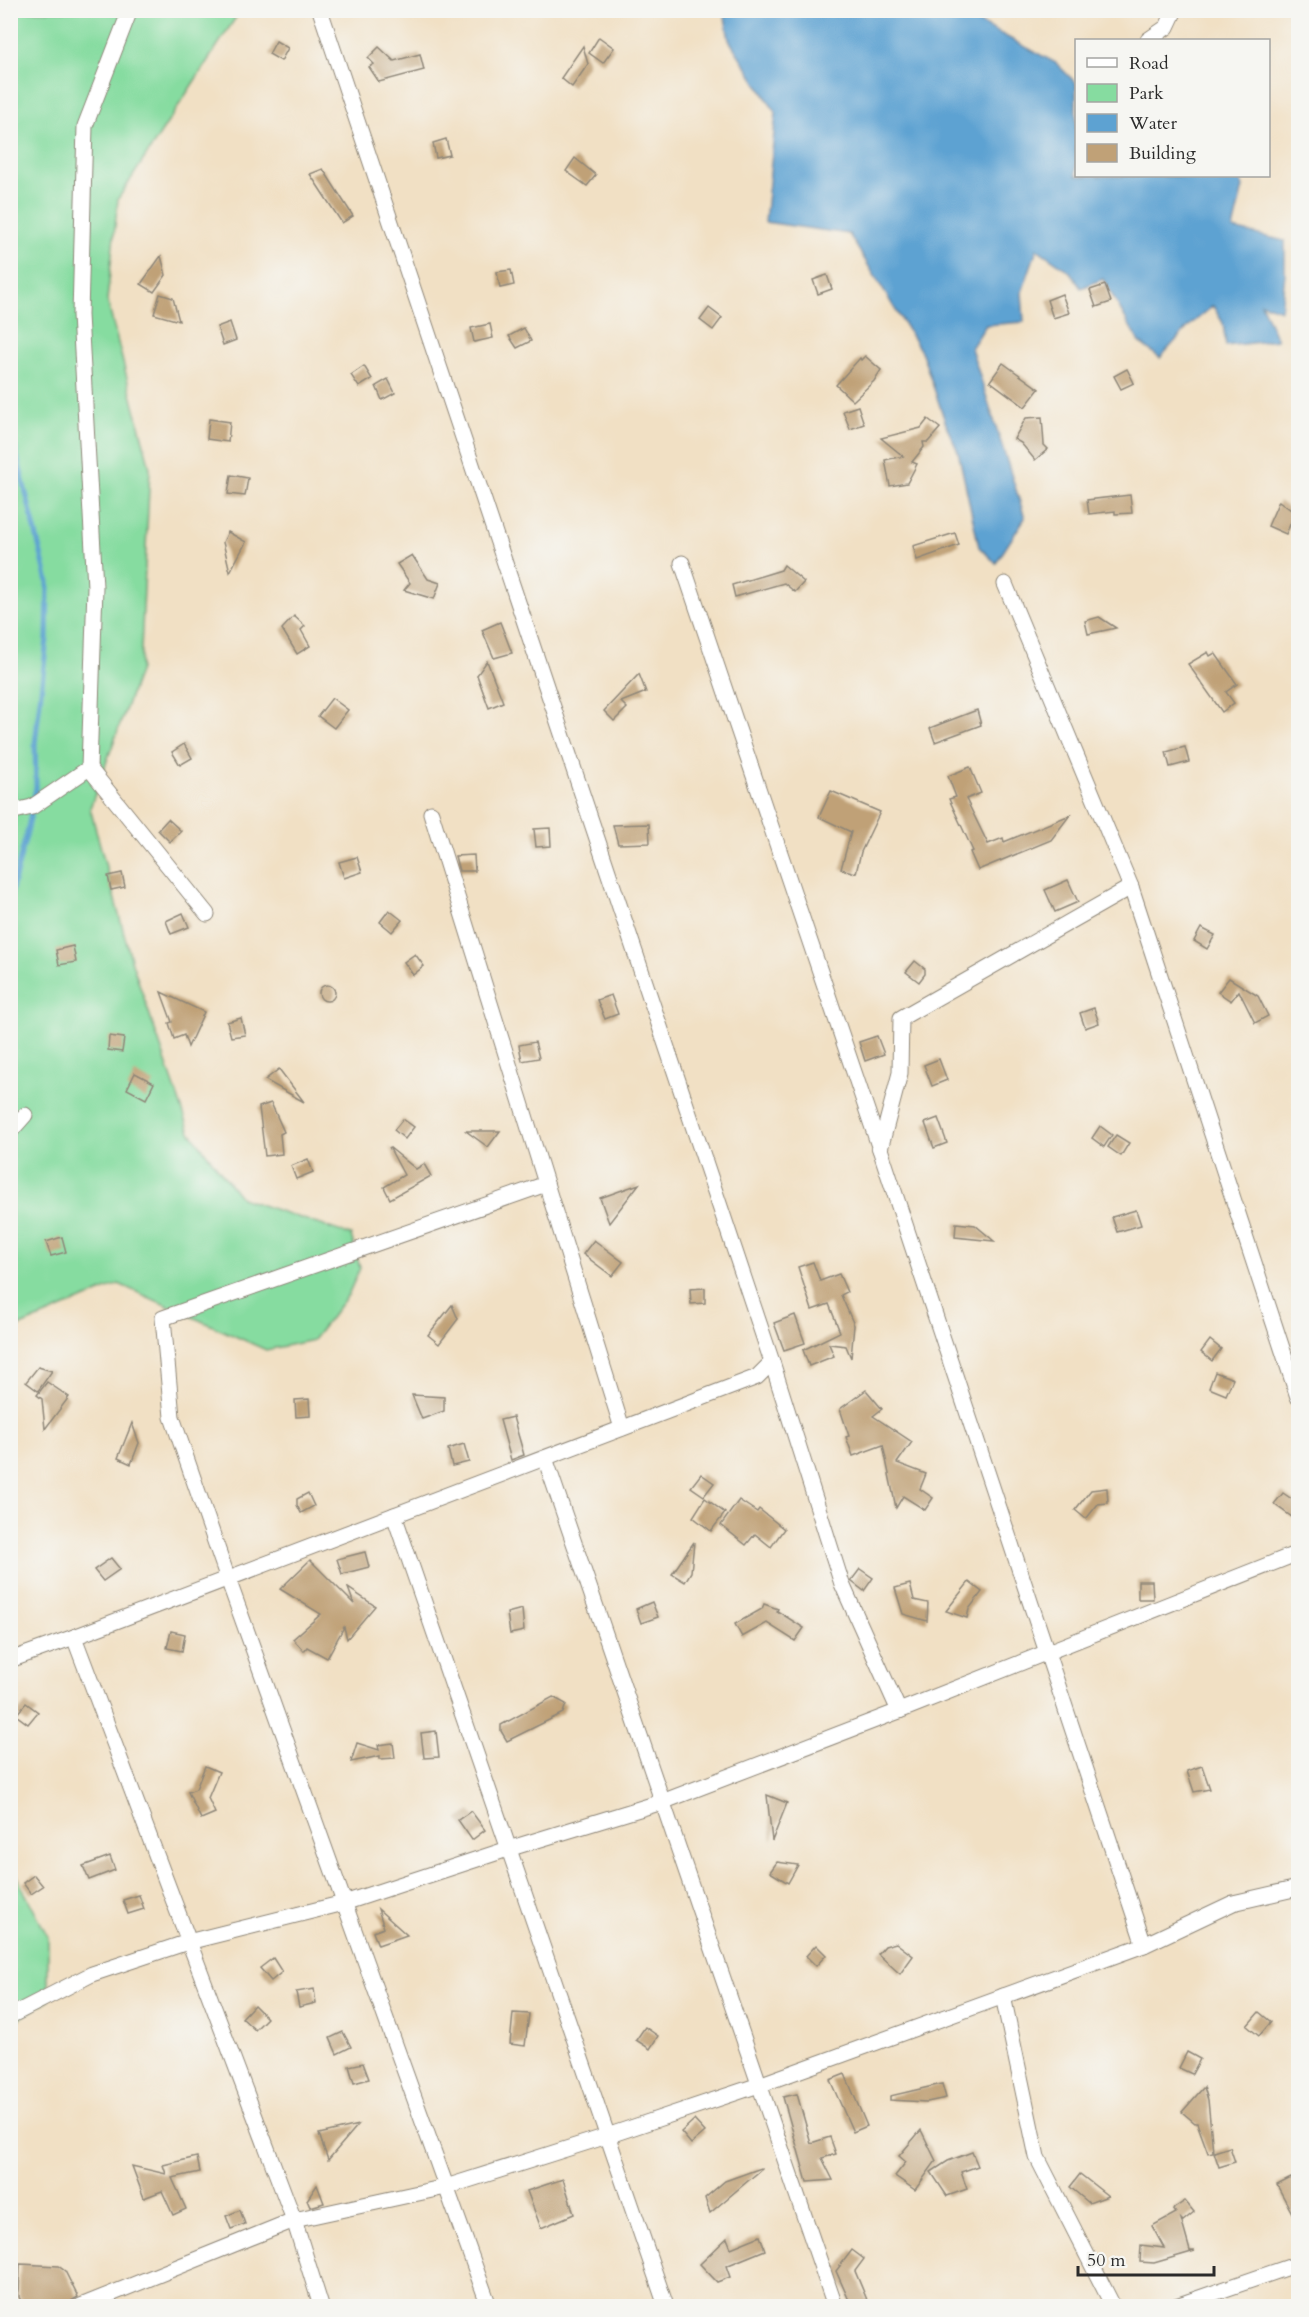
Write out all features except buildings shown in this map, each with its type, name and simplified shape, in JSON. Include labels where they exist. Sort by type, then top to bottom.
[{"type":"street","points":[[130,10],[85,126],[80,315],[95,587],[89,768],[207,914]]},
{"type":"street","points":[[320,10],[772,1362],[842,1584],[899,1711]]},
{"type":"street","points":[[1149,39],[1167,27],[1175,10]]},
{"type":"street","points":[[682,563],[880,1149],[1144,1945]]},
{"type":"street","points":[[1005,584],[1131,887],[1299,1398]]},
{"type":"street","points":[[10,812],[32,807],[89,768]]},
{"type":"street","points":[[431,813],[622,1428]]},
{"type":"street","points":[[880,1149],[900,1073],[901,1018],[1131,887]]},
{"type":"street","points":[[10,1132],[25,1114]]},
{"type":"street","points":[[489,2307],[172,1417],[164,1318],[546,1184]]},
{"type":"street","points":[[10,1660],[757,1377],[772,1362]]},
{"type":"street","points":[[545,1458],[834,2307]]},
{"type":"street","points":[[394,1515],[666,2307]]},
{"type":"street","points":[[10,2016],[92,1974],[188,1942],[344,1903],[508,1849],[662,1802],[1299,1553]]},
{"type":"street","points":[[75,1637],[294,2220],[321,2307]]},
{"type":"street","points":[[81,2307],[294,2220],[446,2187],[607,2136],[759,2085],[1144,1945],[1233,1903],[1299,1888]]},
{"type":"street","points":[[1003,1996],[1036,2157],[1113,2307]]},
{"type":"street","points":[[1176,2307],[1299,2264]]},
{"type":"green space","points":[[11,11],[240,11],[118,199],[107,300],[150,468],[140,669],[90,808],[132,963],[190,1132],[241,1198],[351,1235],[360,1268],[348,1295],[313,1340],[266,1350],[119,1284],[11,1330]]},
{"type":"green space","points":[[10,1864],[48,1937],[48,2000],[11,2024]]},
{"type":"water","points":[[724,11],[958,11],[1056,63],[1075,82],[1075,177],[1239,177],[1243,187],[1233,229],[1285,241],[1285,274],[1281,310],[1261,303],[1277,340],[1226,346],[1223,323],[1213,306],[1189,326],[1160,358],[1139,342],[1103,279],[1081,288],[1070,272],[1037,249],[1022,292],[1024,322],[986,325],[971,348],[1025,518],[996,563],[979,547],[958,451],[948,430],[922,353],[849,234],[765,222],[776,113],[729,40]]},
{"type":"waterway","points":[[10,428],[48,582],[47,639],[35,744],[36,787],[10,897]]}]
